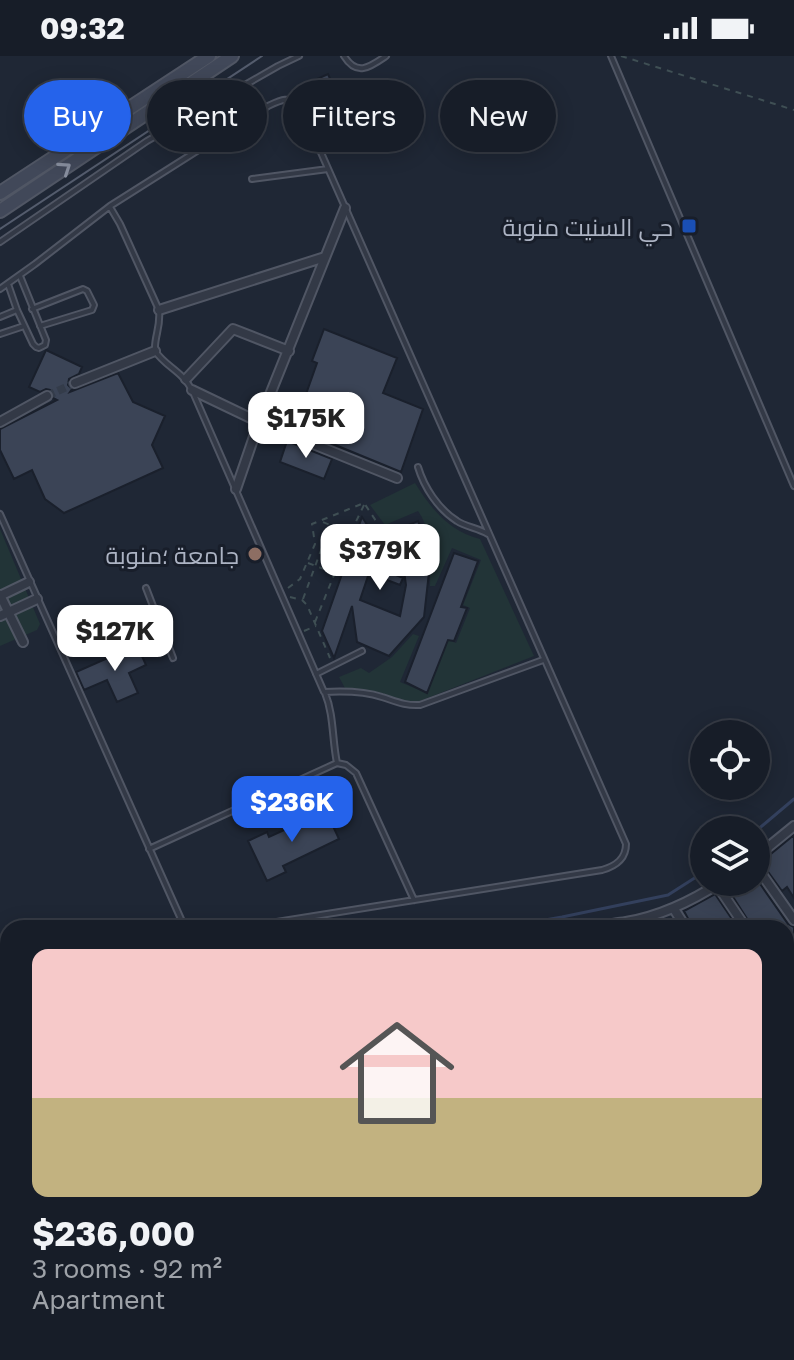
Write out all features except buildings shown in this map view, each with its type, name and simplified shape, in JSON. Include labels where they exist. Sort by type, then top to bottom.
[{"type":"main road","points":[[0,193],[209,56]]},
{"type":"main road","points":[[1,207],[232,56]]},
{"type":"street","points":[[236,489],[259,422],[345,208]]},
{"type":"street","points":[[159,310],[325,257]]},
{"type":"street","points":[[186,379],[233,329],[289,351]]},
{"type":"street","points":[[75,383],[155,351]]},
{"type":"street","points":[[192,390],[259,422],[397,478]]},
{"type":"street","points":[[0,422],[47,396]]},
{"type":"street","points":[[23,642],[4,614],[0,595],[29,582]]},
{"type":"street","points":[[4,614],[37,599]]},
{"type":"street","points":[[770,846],[794,828]]},
{"type":"street","points":[[770,886],[794,920]]},
{"type":"street","points":[[641,920],[674,909],[696,896]]},
{"type":"street","points":[[727,896],[741,920]]},
{"type":"street","points":[[674,909],[681,920]]},
{"type":"lane","points":[[0,242],[147,141],[299,56]]},
{"type":"lane","points":[[344,56],[349,63],[367,69],[386,56]]},
{"type":"lane","points":[[611,56],[794,486]]},
{"type":"lane","points":[[0,289],[110,206],[268,106],[284,99],[294,100],[300,105],[626,844],[626,852],[620,861],[602,870],[289,920]]},
{"type":"lane","points":[[252,179],[328,169]]},
{"type":"lane","points":[[110,206],[159,310],[161,323],[155,351],[186,379],[192,390],[324,692],[332,715],[337,763]]},
{"type":"lane","points":[[8,284],[33,344],[39,348],[45,345],[46,340],[19,276]]},
{"type":"lane","points":[[32,309],[83,289],[94,305],[92,310],[40,326]]},
{"type":"lane","points":[[0,317],[17,310]]},
{"type":"lane","points":[[0,334],[24,326]]},
{"type":"lane","points":[[418,467],[433,498],[444,510],[457,521],[490,535]]},
{"type":"lane","points":[[0,514],[181,920]]},
{"type":"lane","points":[[146,588],[173,658]]},
{"type":"lane","points":[[316,674],[362,651]]},
{"type":"lane","points":[[324,692],[367,694],[402,704],[420,705],[543,660]]},
{"type":"lane","points":[[149,849],[337,763],[346,765],[356,773],[414,900]]},
{"type":"path","points":[[621,56],[794,110]]},
{"type":"path","points":[[333,665],[307,605],[290,597],[287,589],[300,579],[315,544],[312,524],[364,503]]},
{"type":"path","points":[[315,622],[364,503]]},
{"type":"path","points":[[364,503],[384,533],[379,551],[382,552],[380,563]]},
{"type":"path","points":[[319,521],[351,533]]},
{"type":"path","points":[[302,600],[330,525]]},
{"type":"path","points":[[307,562],[335,573]]},
{"type":"shaded area","points":[[415,483],[450,525],[480,539],[534,656],[415,703],[346,690],[339,677],[361,668],[369,673],[392,657],[413,634],[419,636],[400,682],[427,693],[448,640],[456,643],[470,608],[463,605],[481,560],[452,548],[435,586],[430,586],[428,537],[418,511],[385,525],[370,505]]},
{"type":"shaded area","points":[[0,529],[40,624],[37,630],[0,646]]},
{"type":"waterway","points":[[770,819],[794,799]]},
{"type":"waterway","points":[[545,920],[668,895],[690,881]]},
{"type":"tunnel","points":[[47,396],[75,383]]},
{"type":"tram line","points":[[0,229],[262,56]]},
{"type":"place","name":"حي السنيت منوبة","points":[[689,226]]},
{"type":"place","name":"جامعة ؛منوبة","points":[[255,554]]}]
